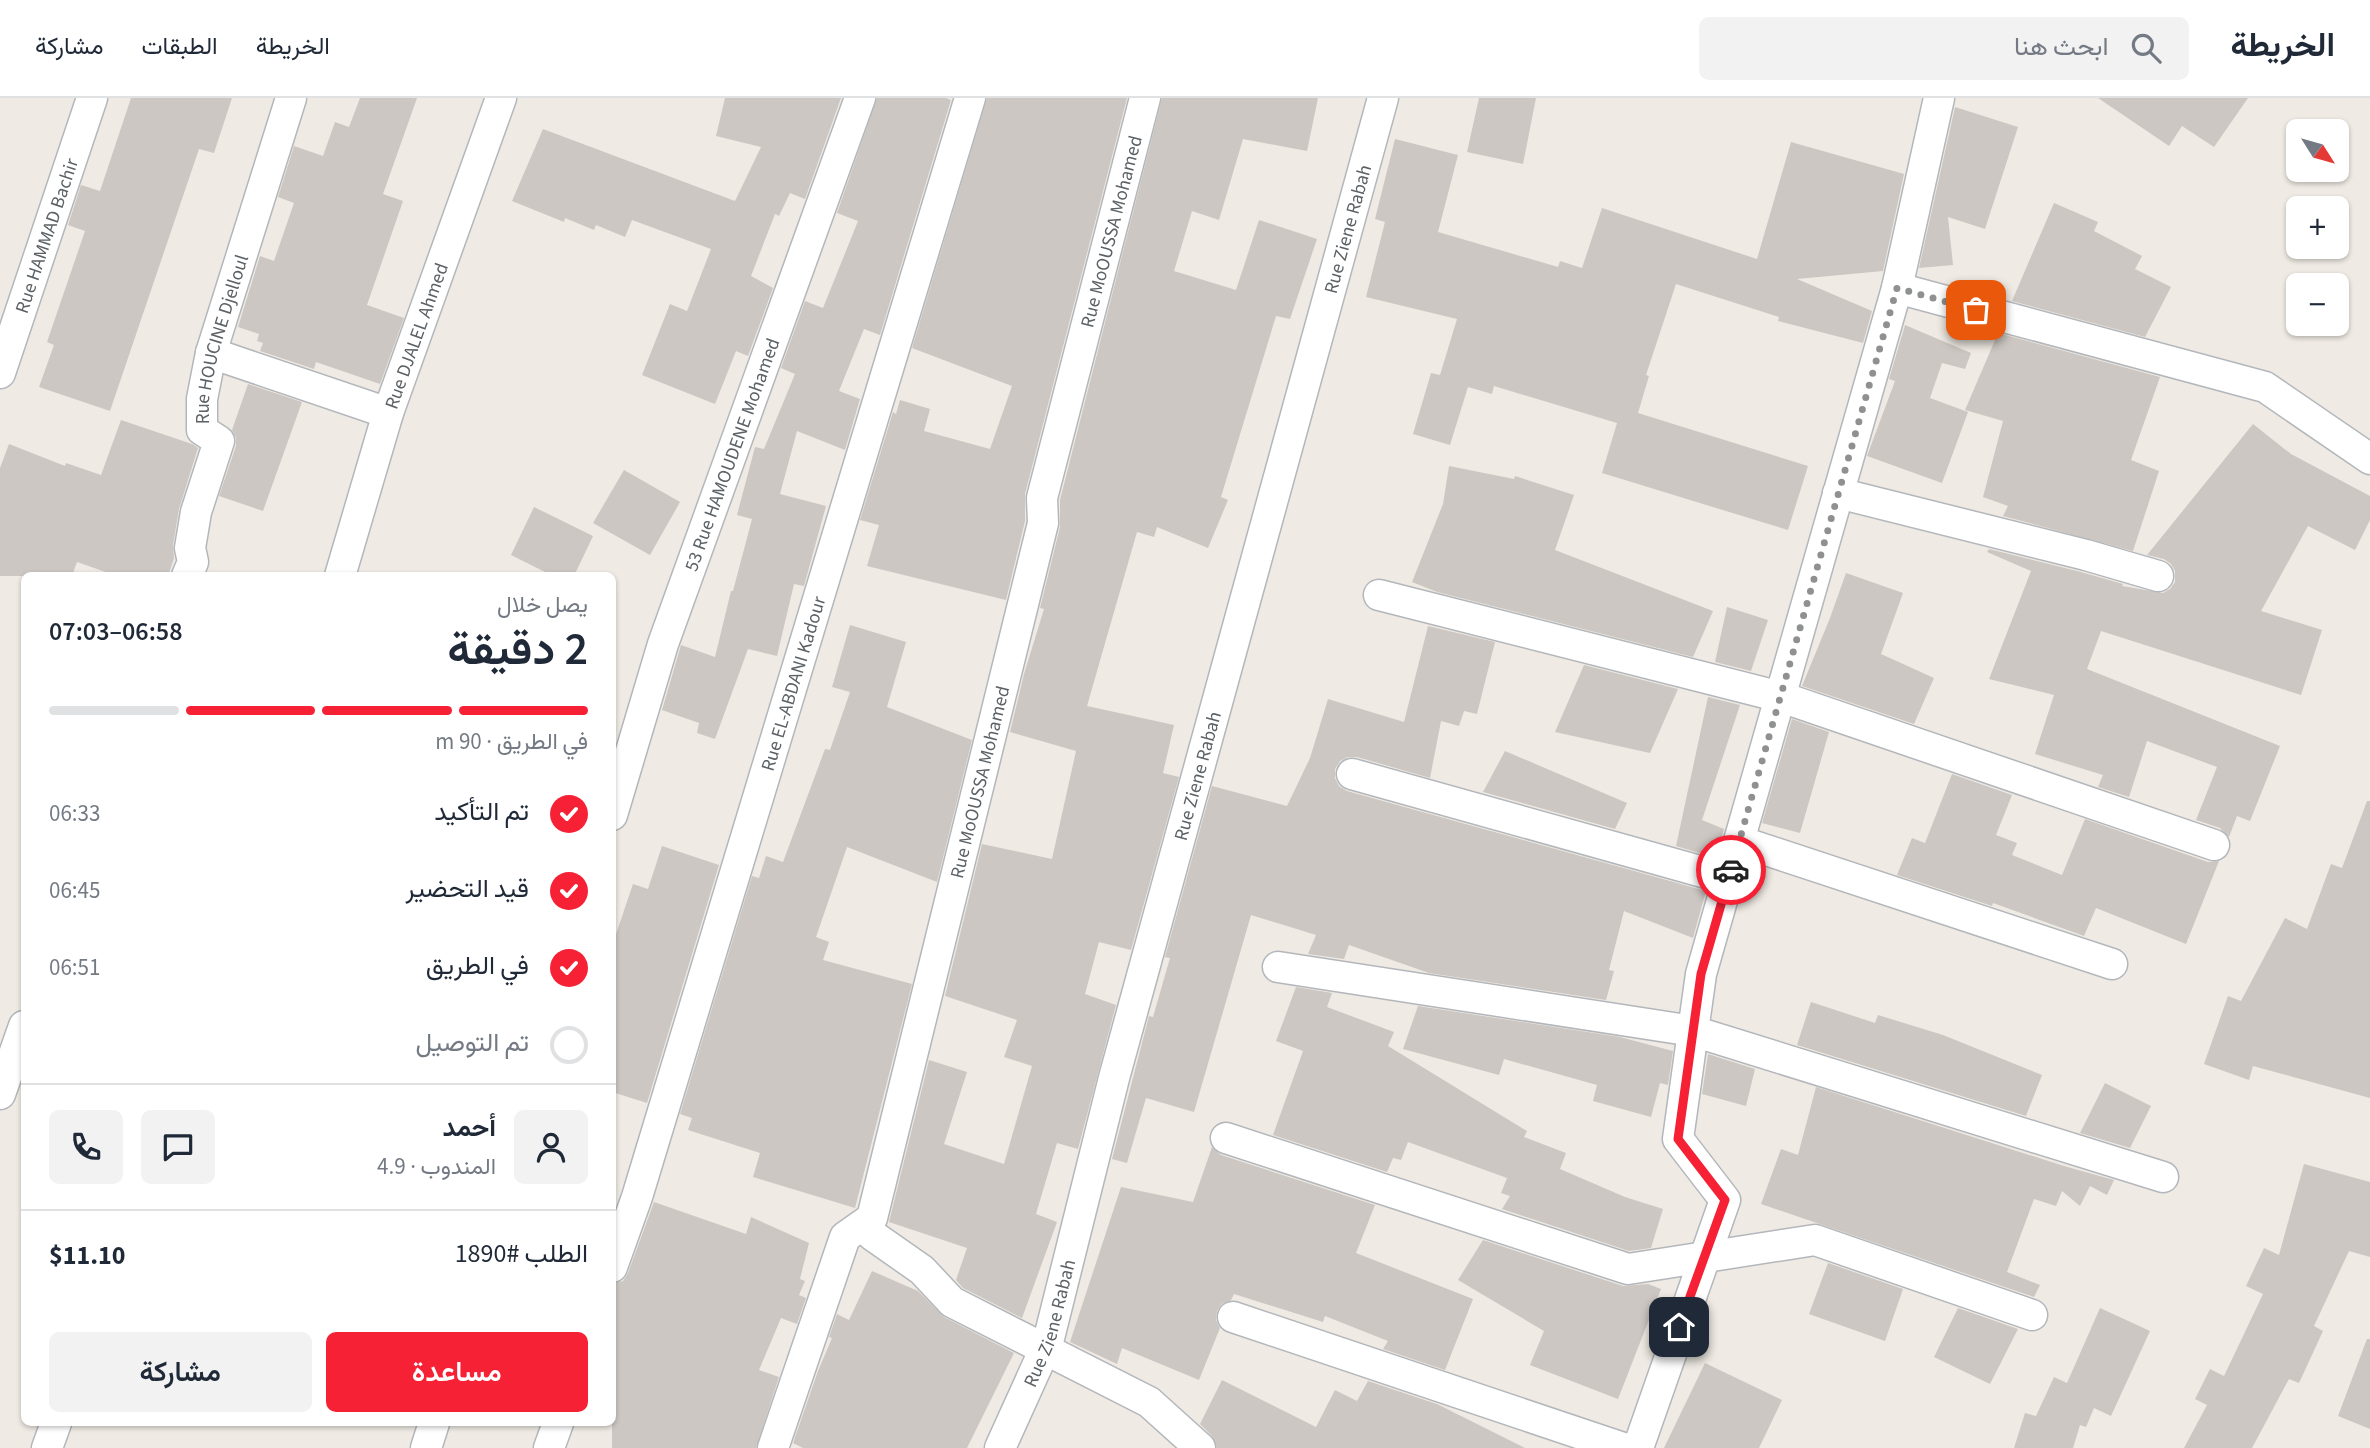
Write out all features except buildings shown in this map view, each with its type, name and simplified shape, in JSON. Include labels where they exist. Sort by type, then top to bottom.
[{"type":"street","name":"Rue HAMMAD Bachir","points":[[0,373],[92,98]]},
{"type":"street","name":"Rue HOUCINE Djelloul","points":[[189,572],[193,562],[190,548],[196,512],[219,440],[202,430],[202,399],[211,353],[291,98]]},
{"type":"street","name":"Rue DJALEL Ahmed","points":[[341,572],[388,413],[501,98]]},
{"type":"street","name":"53 Rue HAMOUDENE Mohamed","points":[[616,802],[663,644],[860,98]]},
{"type":"street","name":"Rue EL-ABDANI Kadour","points":[[616,1256],[637,1197],[970,98]]},
{"type":"street","name":"Rue MoOUSSA Mohamed","points":[[774,1448],[845,1237],[872,1218],[1040,536],[1043,523],[1042,498],[1145,98]]},
{"type":"street","name":"Rue Ziene Rabah","points":[[1000,1448],[1045,1349],[1114,1078],[1383,98]]},
{"type":"street","points":[[1638,1448],[1725,1200],[1678,1139],[1701,974],[1897,288],[1939,98]]},
{"type":"street","points":[[1897,288],[2265,387],[2370,459]]},
{"type":"street","points":[[211,353],[388,413]]},
{"type":"street","points":[[1838,493],[2087,555],[2158,576]]},
{"type":"street","points":[[1379,595],[1781,697],[2214,845]]},
{"type":"street","points":[[1352,774],[1728,879]]},
{"type":"street","points":[[1739,841],[2112,964]]},
{"type":"street","points":[[1278,967],[1693,1031],[2163,1177]]},
{"type":"street","points":[[0,1094],[21,1034]]},
{"type":"street","points":[[1226,1138],[1628,1269],[1815,1240],[2032,1315]]},
{"type":"street","points":[[872,1235],[922,1270],[953,1302],[1149,1402],[1200,1448]]},
{"type":"street","points":[[1233,1317],[1623,1448]]},
{"type":"street","points":[[47,1448],[55,1426]]},
{"type":"street","points":[[426,1448],[433,1426]]},
{"type":"street","points":[[549,1448],[557,1426]]},
{"type":"way so far","points":[[1731,870],[1897,288],[1976,310]]},
{"type":"route","points":[[1679,1327],[1725,1200],[1678,1139],[1701,974],[1731,870]]}]
